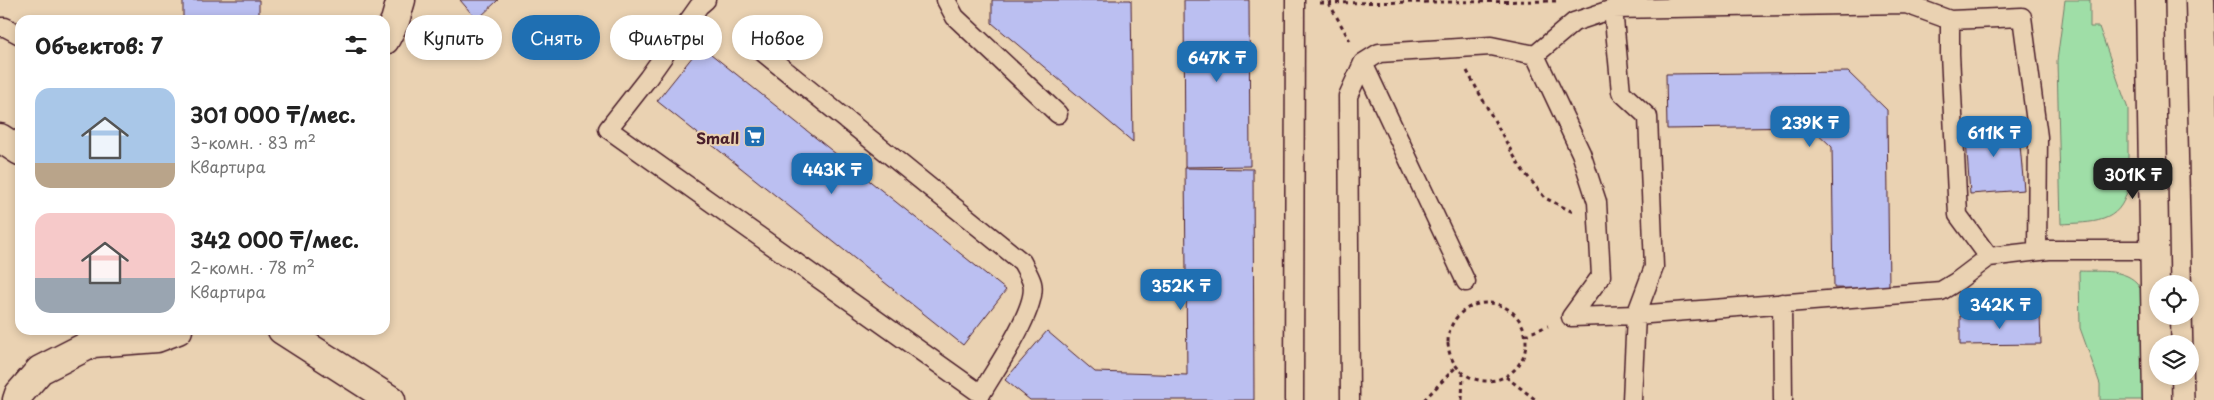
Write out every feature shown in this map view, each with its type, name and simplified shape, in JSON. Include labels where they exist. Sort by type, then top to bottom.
[{"type":"main road","points":[[390,30],[401,0]]},
{"type":"main road","points":[[2150,0],[2157,400]]},
{"type":"main road","points":[[2205,13],[2209,400]]},
{"type":"main road","points":[[0,138],[15,148]]},
{"type":"main road","points":[[17,400],[19,394],[40,370],[94,343],[157,338],[165,335]]},
{"type":"main road","points":[[290,335],[391,400]]},
{"type":"lane","points":[[706,0],[699,6],[648,78],[608,129],[982,398],[1017,335],[1032,300],[1033,283],[1022,262],[772,60]]},
{"type":"lane","points":[[946,0],[956,17],[1058,114]]},
{"type":"lane","points":[[1294,400],[1295,2]]},
{"type":"lane","points":[[1350,400],[1348,96],[1363,63],[1379,53],[1491,46],[1534,54],[1574,22],[1613,9],[1906,4],[1950,20],[2022,18],[2038,137],[2037,251]]},
{"type":"lane","points":[[1613,9],[1621,92],[1648,117],[1654,267],[1636,315],[1632,400]]},
{"type":"lane","points":[[1950,20],[1958,215],[1990,257]]},
{"type":"lane","points":[[0,27],[5,27],[15,32]]},
{"type":"lane","points":[[1534,54],[1581,153],[1597,202],[1601,276],[1571,317],[1636,315],[1941,291],[1990,257],[2037,251],[2155,250]]},
{"type":"lane","points":[[1363,63],[1466,282]]},
{"type":"lane","points":[[1782,303],[1783,400]]},
{"type":"path","points":[[1295,2],[1560,1]]},
{"type":"path","points":[[1328,3],[1363,63]]},
{"type":"path","points":[[1456,48],[1473,85],[1520,167],[1545,198],[1598,225]]},
{"type":"path","points":[[1477,304],[1493,304],[1507,309],[1518,320],[1525,335],[1525,351],[1518,366],[1506,377],[1490,382],[1476,380],[1463,374],[1456,367],[1448,351],[1448,337],[1452,323],[1463,311],[1477,304]]},
{"type":"path","points":[[1424,400],[1456,367]]},
{"type":"path","points":[[1462,400],[1463,374]]},
{"type":"path","points":[[1506,377],[1536,400]]},
{"type":"green space","points":[[2065,0],[2090,0],[2090,27],[2099,27],[2128,109],[2128,188],[2119,209],[2111,215],[2103,219],[2083,223],[2061,224],[2057,61]]},
{"type":"green space","points":[[2079,271],[2116,273],[2136,282],[2144,295],[2150,400],[2100,400],[2100,384],[2080,328]]},
{"type":"building","points":[[183,0],[259,0],[259,15],[183,15]]},
{"type":"building","points":[[460,0],[498,0],[482,15],[473,15]]},
{"type":"building","points":[[992,0],[1131,0],[1133,142],[992,23]]},
{"type":"building","points":[[1184,0],[1249,0],[1250,166],[1185,167]]},
{"type":"building","points":[[690,60],[718,60],[1006,290],[963,345],[657,101]]},
{"type":"building","points":[[1848,72],[1887,110],[1889,289],[1834,288],[1832,147],[1811,127],[1667,129],[1666,74]]},
{"type":"building","points":[[2018,122],[2024,190],[1970,194],[1965,126]]},
{"type":"building","points":[[1185,168],[1253,169],[1254,400],[1030,400],[1005,380],[1047,331],[1095,372],[1187,375]]},
{"type":"building","points":[[2040,315],[2041,344],[1960,345],[1960,316]]},
{"type":"place","name":"Small","points":[[755,137]]}]
